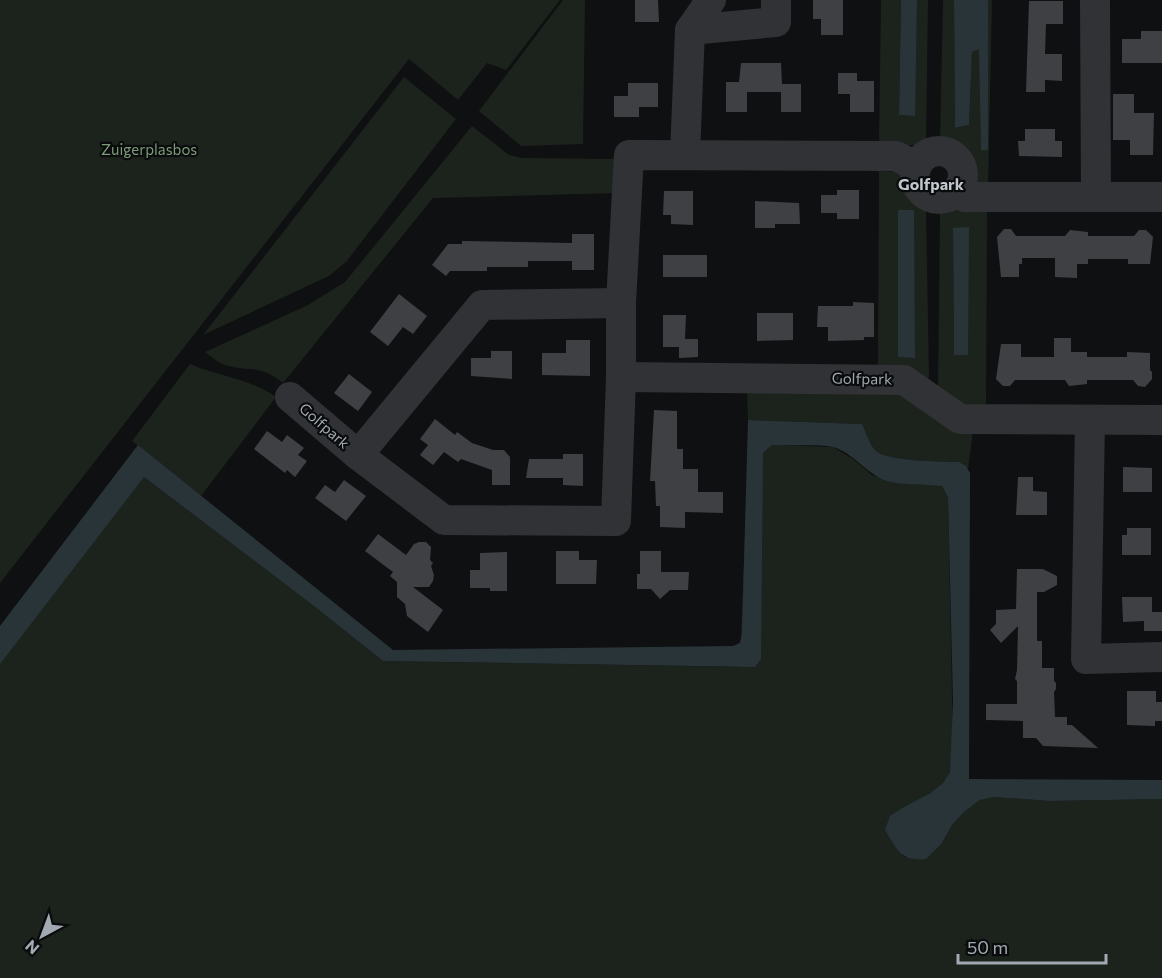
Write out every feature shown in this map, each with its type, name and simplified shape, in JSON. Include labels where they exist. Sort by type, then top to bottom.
[{"type":"street","points":[[685,154],[690,30],[711,0]]},
{"type":"street","points":[[690,30],[776,22],[776,0]]},
{"type":"street","points":[[1095,0],[1096,196]]},
{"type":"street","name":"Golfpark","points":[[291,397],[358,455],[444,520],[616,521],[621,303],[629,155],[896,156],[916,166],[929,153],[938,151],[952,154],[961,165],[964,178],[958,191],[965,197],[1162,197]]},
{"type":"street","name":"Golfpark","points":[[358,455],[482,305],[621,303]]},
{"type":"street","name":"Golfpark","points":[[621,377],[904,380],[960,419],[1162,420]]},
{"type":"street","points":[[1090,420],[1086,659],[1162,657]]},
{"type":"green space","name":"Zuigerplasbos","points":[[0,0],[560,0],[506,70],[487,63],[458,100],[409,59],[0,583]]},
{"type":"green space","points":[[563,0],[585,0],[583,144],[521,146],[479,111]]},
{"type":"green space","points":[[881,0],[901,0],[899,115],[914,116],[917,0],[928,0],[926,145],[879,145]]},
{"type":"green space","points":[[943,0],[954,0],[955,128],[969,125],[972,52],[980,48],[981,150],[987,150],[988,0],[992,0],[988,188],[972,188],[965,158],[940,141]]},
{"type":"green space","points":[[404,77],[456,119],[346,262],[329,276],[203,335]]},
{"type":"green space","points":[[472,126],[509,155],[522,158],[617,159],[617,193],[433,198],[283,383],[261,371],[222,364],[205,352],[308,305],[345,282]]},
{"type":"green space","points":[[879,171],[900,172],[906,193],[926,211],[929,377],[927,380],[878,369]],"holes":[[[898,210],[913,210],[915,358],[898,356]]]},
{"type":"green space","points":[[943,210],[987,210],[986,411],[958,406],[938,390],[940,213]],"holes":[[[968,227],[968,354],[954,355],[953,229]]]},
{"type":"green space","points":[[190,364],[256,386],[276,397],[201,496],[132,441]]},
{"type":"green space","points":[[747,386],[899,388],[973,430],[968,470],[959,462],[902,459],[881,454],[873,447],[861,424],[748,420]]},
{"type":"green space","points":[[772,445],[833,447],[853,459],[873,476],[942,486],[948,497],[953,747],[950,772],[943,783],[885,830],[904,857],[942,843],[952,825],[980,800],[994,797],[1050,801],[1162,799],[1162,978],[0,978],[0,626],[144,477],[383,661],[740,667],[748,451],[763,455]]},
{"type":"shaded area","points":[[901,0],[917,0],[915,116],[899,115]]},
{"type":"shaded area","points":[[954,0],[988,0],[988,150],[981,150],[979,49],[972,52],[969,125],[955,128]]},
{"type":"shaded area","points":[[898,210],[914,210],[915,358],[898,357]]},
{"type":"shaded area","points":[[969,227],[968,355],[954,355],[953,228]]},
{"type":"shaded area","points":[[748,420],[862,424],[869,441],[881,454],[902,459],[959,462],[966,466],[970,473],[969,779],[1162,780],[1162,799],[1050,801],[994,797],[980,800],[964,812],[952,825],[942,843],[926,859],[910,858],[901,853],[885,830],[890,816],[929,794],[943,783],[950,772],[953,702],[948,497],[942,486],[887,481],[873,474],[847,454],[827,446],[772,445],[763,453],[761,659],[755,667],[383,661],[144,477],[0,664],[0,626],[138,445],[393,650],[733,646],[740,643],[742,633]]},
{"type":"building","points":[[635,0],[658,0],[659,22],[635,22]]},
{"type":"building","points":[[813,0],[843,0],[843,35],[821,35],[821,19],[813,19]]},
{"type":"building","points":[[1029,1],[1063,1],[1063,24],[1046,24],[1045,54],[1062,54],[1062,81],[1045,80],[1045,92],[1026,92]]},
{"type":"building","points":[[1141,31],[1162,31],[1162,63],[1122,63],[1122,39],[1141,39]]},
{"type":"building","points":[[741,63],[781,63],[782,84],[801,84],[801,112],[781,112],[781,92],[747,92],[747,112],[726,112],[726,82],[739,82]]},
{"type":"building","points":[[838,73],[857,73],[857,81],[874,81],[874,112],[850,112],[850,94],[838,94]]},
{"type":"building","points":[[628,83],[658,83],[658,107],[639,107],[639,117],[614,117],[614,96],[628,96]]},
{"type":"building","points":[[1113,94],[1134,94],[1134,113],[1154,113],[1153,155],[1130,155],[1130,140],[1113,140]]},
{"type":"building","points":[[1025,129],[1055,129],[1055,141],[1062,141],[1062,157],[1019,156],[1018,141],[1025,141]]},
{"type":"building","points":[[837,190],[859,190],[859,219],[837,219],[837,213],[821,213],[821,195],[837,195]]},
{"type":"building","points":[[664,191],[693,191],[693,225],[671,224],[671,215],[663,215]]},
{"type":"building","points":[[755,201],[799,203],[800,224],[775,224],[775,228],[755,228]]},
{"type":"building","points":[[1004,229],[1011,229],[1016,236],[1065,236],[1070,230],[1088,232],[1088,236],[1134,236],[1139,230],[1146,230],[1153,237],[1150,264],[1128,264],[1128,259],[1088,259],[1088,264],[1077,264],[1077,278],[1055,277],[1055,258],[1022,258],[1022,264],[1019,264],[1019,277],[1001,277],[997,237]]},
{"type":"building","points":[[572,234],[594,234],[594,270],[572,270],[572,261],[528,261],[528,267],[487,267],[487,271],[450,271],[446,276],[432,265],[448,244],[462,244],[462,241],[572,243]]},
{"type":"building","points":[[663,255],[707,255],[707,277],[663,277]]},
{"type":"building","points":[[399,294],[427,316],[413,334],[403,327],[388,346],[370,332]]},
{"type":"building","points":[[853,302],[874,303],[874,337],[864,337],[864,340],[828,341],[828,327],[817,327],[818,306],[853,306]]},
{"type":"building","points":[[757,313],[793,313],[793,340],[757,341]]},
{"type":"building","points":[[663,315],[686,315],[685,339],[698,339],[698,357],[679,358],[679,347],[663,347]]},
{"type":"building","points":[[1054,338],[1071,338],[1071,352],[1087,352],[1087,357],[1127,357],[1127,352],[1150,353],[1152,379],[1145,387],[1138,386],[1133,380],[1087,380],[1087,384],[1069,386],[1065,380],[1015,380],[1010,386],[1003,386],[996,379],[1001,344],[1021,344],[1021,357],[1054,357]]},
{"type":"building","points":[[566,340],[590,340],[590,376],[542,375],[542,353],[566,353]]},
{"type":"building","points":[[491,351],[512,351],[512,379],[471,376],[471,358],[491,358]]},
{"type":"building","points":[[349,374],[372,392],[358,411],[334,393]]},
{"type":"building","points":[[654,410],[677,411],[677,449],[683,449],[683,469],[698,469],[698,492],[723,492],[723,513],[685,512],[685,528],[660,527],[660,506],[656,506],[655,481],[650,481]]},
{"type":"building","points":[[435,419],[455,435],[457,432],[472,443],[493,450],[504,450],[510,457],[510,485],[492,485],[492,470],[461,459],[458,462],[444,452],[433,465],[420,455],[428,445],[420,439]]},
{"type":"building","points":[[267,431],[282,442],[287,435],[304,448],[298,455],[307,461],[295,477],[287,470],[285,473],[254,449]]},
{"type":"building","points":[[563,454],[583,454],[583,486],[563,485],[563,478],[526,478],[529,459],[563,459]]},
{"type":"building","points":[[1123,467],[1152,468],[1152,492],[1123,492]]},
{"type":"building","points":[[1018,477],[1033,477],[1033,491],[1047,492],[1047,515],[1016,515]]},
{"type":"building","points":[[344,480],[366,496],[346,521],[315,498],[325,485],[335,492]]},
{"type":"building","points":[[1127,528],[1151,528],[1151,555],[1122,555],[1122,535],[1127,535]]},
{"type":"building","points":[[378,534],[406,555],[414,544],[419,542],[426,542],[431,547],[433,581],[429,587],[413,587],[443,610],[428,632],[407,616],[405,604],[397,597],[397,582],[390,576],[393,572],[365,551]]},
{"type":"building","points":[[556,551],[579,551],[579,560],[597,560],[596,584],[556,584]]},
{"type":"building","points":[[640,551],[661,551],[661,572],[689,572],[688,590],[670,590],[660,599],[651,589],[637,589],[637,574],[640,574]]},
{"type":"building","points":[[507,552],[507,591],[470,588],[470,570],[480,570],[480,553]]},
{"type":"building","points":[[1017,569],[1043,569],[1057,576],[1057,585],[1044,592],[1037,592],[1037,641],[1042,641],[1042,668],[1054,668],[1055,717],[1067,717],[1067,725],[1072,725],[1098,748],[1043,746],[1036,738],[1023,738],[1023,721],[986,720],[986,704],[1017,704],[1017,681],[1015,679],[1018,626],[1001,643],[990,630],[996,624],[996,610],[1016,609]]},
{"type":"building","points":[[1122,597],[1152,597],[1152,612],[1162,612],[1162,631],[1144,631],[1144,621],[1123,622]]},
{"type":"building","points":[[1127,691],[1156,691],[1156,702],[1162,702],[1162,721],[1155,721],[1155,726],[1127,725]]},
{"type":"district","name":"Golfpark","points":[[931,184]]}]
